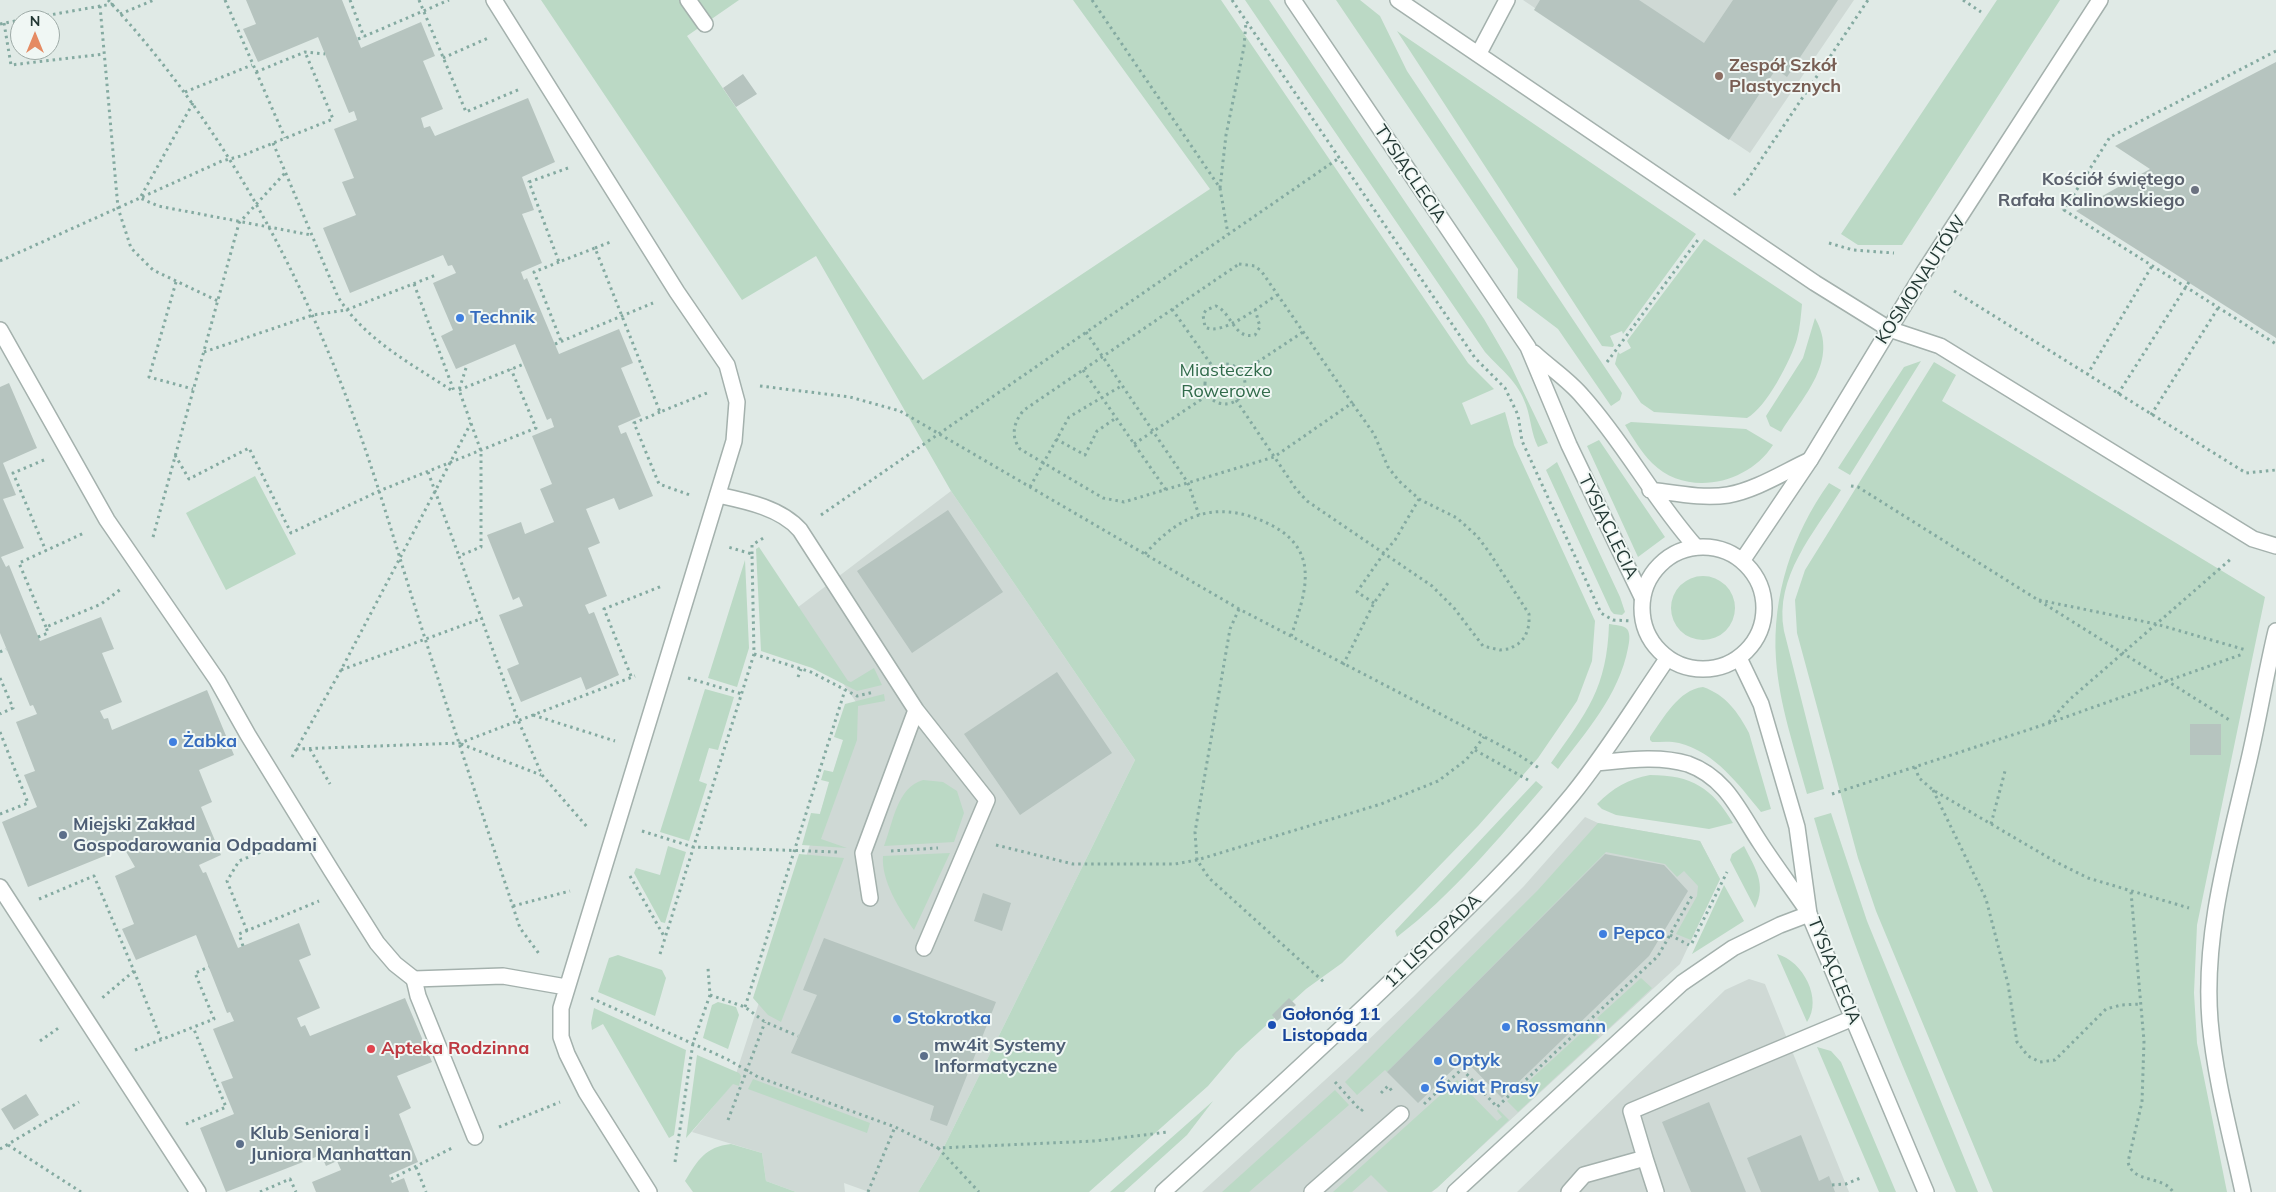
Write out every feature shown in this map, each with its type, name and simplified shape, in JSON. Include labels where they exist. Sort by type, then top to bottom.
[{"type":"street","points":[[494,0],[678,292],[727,365],[734,382],[737,402],[734,442],[616,822],[561,1008],[562,1037],[566,1054],[586,1092],[649,1192]]},
{"type":"street","points":[[688,0],[704,24]]},
{"type":"street","name":"TYSIĄCLECIA","points":[[1293,0],[1528,347],[1569,445],[1642,597]]},
{"type":"street","points":[[1398,0],[1479,53],[1815,283],[1889,329],[1940,346],[2253,539],[2276,546]]},
{"type":"street","points":[[1479,53],[1507,0]]},
{"type":"street","name":"KOSMONAUTÓW","points":[[1742,561],[1810,460],[1889,329],[2100,0]]},
{"type":"street","points":[[0,330],[107,520],[217,680],[377,943],[395,964],[414,979],[418,996],[475,1136]]},
{"type":"street","name":"TYSIĄCLECIA","points":[[1528,347],[1581,394],[1605,424],[1672,520],[1696,547]]},
{"type":"street","points":[[1650,490],[1705,496],[1727,495],[1743,491],[1810,460]]},
{"type":"street","points":[[716,499],[749,501],[792,520],[916,710],[987,800],[924,948]]},
{"type":"street","points":[[1696,547],[1720,550],[1742,561],[1756,578],[1764,599],[1763,621],[1754,641],[1739,658],[1716,668],[1691,668],[1668,659],[1651,642],[1642,620],[1642,597],[1648,578],[1660,563],[1677,552],[1696,547]]},
{"type":"street","points":[[2243,1192],[2216,1066],[2210,1021],[2210,967],[2216,916],[2276,631]]},
{"type":"street","name":"TYSIĄCLECIA","points":[[1739,658],[1761,704],[1796,827],[1809,914],[1926,1192]]},
{"type":"street","name":"11 LISTOPADA","points":[[1163,1192],[1244,1121],[1459,917],[1558,810],[1597,763],[1668,659]]},
{"type":"street","points":[[870,898],[863,853],[916,710]]},
{"type":"street","points":[[1456,1192],[1682,982],[1733,948],[1780,924],[1809,914],[1761,844],[1735,801],[1722,786],[1703,771],[1687,764],[1662,760],[1597,763]]},
{"type":"street","points":[[0,887],[198,1192]]},
{"type":"street","points":[[414,979],[503,976],[566,987]]},
{"type":"street","points":[[1656,1192],[1632,1111],[1853,1018]]},
{"type":"street","points":[[1312,1192],[1401,1114]]},
{"type":"street","points":[[1569,1192],[1584,1175],[1645,1158]]},
{"type":"path","points":[[108,0],[112,2],[194,103],[231,159],[269,228],[313,315],[350,405],[520,928],[566,987],[693,1043],[758,1077],[895,1128],[938,1148],[979,1192]]},
{"type":"path","points":[[120,14],[154,0]]},
{"type":"path","points":[[225,0],[285,138]]},
{"type":"path","points":[[350,0],[364,37]]},
{"type":"path","points":[[419,0],[466,112],[544,79]]},
{"type":"path","points":[[358,39],[449,0]]},
{"type":"path","points":[[1092,0],[1220,188]]},
{"type":"path","points":[[1232,0],[1475,358],[1506,388],[1518,415],[1522,441],[1601,613],[1617,621],[1642,620]]},
{"type":"path","points":[[1607,362],[1715,216],[1746,182],[1868,0]]},
{"type":"path","points":[[1963,0],[1981,12]]},
{"type":"path","points":[[60,13],[112,2]]},
{"type":"path","points":[[100,6],[118,208],[131,248],[153,270],[218,301]]},
{"type":"path","points":[[1228,234],[1220,188],[1226,135],[1244,47],[1246,21]]},
{"type":"path","points":[[2,23],[11,65],[104,54]]},
{"type":"path","points":[[443,58],[511,27]]},
{"type":"path","points":[[2276,51],[2110,137],[2064,210],[2276,344]]},
{"type":"path","points":[[256,72],[305,52],[324,54]]},
{"type":"path","points":[[0,261],[231,159],[333,119],[305,52]]},
{"type":"path","points":[[185,92],[252,65]]},
{"type":"path","points":[[140,198],[194,103]]},
{"type":"path","points":[[273,143],[311,236],[338,297],[346,310],[369,334],[454,392]]},
{"type":"path","points":[[559,262],[529,182],[593,158]]},
{"type":"path","points":[[800,530],[1339,158]]},
{"type":"path","points":[[46,628],[101,604],[143,573],[239,223],[255,203],[286,173]]},
{"type":"path","points":[[140,198],[158,206],[311,236]]},
{"type":"path","points":[[1829,243],[1853,250],[1894,253]]},
{"type":"path","points":[[561,341],[534,272],[595,248],[660,412]]},
{"type":"path","points":[[1236,400],[1274,456],[1296,489],[1307,501],[1384,552],[1439,592],[1484,646],[1500,650],[1509,649],[1518,644],[1525,636],[1529,625],[1527,609],[1477,536],[1457,518],[1419,499],[1393,475],[1374,434],[1255,266],[1239,264],[1024,410],[1018,417],[1014,431],[1016,444],[1020,449],[1113,502],[1124,502],[1274,456],[1352,403]]},
{"type":"path","points":[[2087,375],[2152,266]]},
{"type":"path","points":[[204,352],[313,315],[346,310],[436,275]]},
{"type":"path","points":[[176,282],[149,377],[193,390]]},
{"type":"path","points":[[2118,394],[2188,282]]},
{"type":"path","points":[[414,284],[454,392]]},
{"type":"path","points":[[1954,291],[2246,474],[2276,470]]},
{"type":"path","points":[[554,344],[678,292]]},
{"type":"path","points":[[1255,309],[1260,327],[1255,335],[1244,335],[1233,323],[1226,313],[1216,306],[1206,310],[1203,315],[1205,327],[1210,330],[1218,330],[1233,323],[1255,309],[1277,295]]},
{"type":"path","points":[[2151,415],[2218,308]]},
{"type":"path","points":[[1172,309],[1213,367]]},
{"type":"path","points":[[1086,332],[1188,483],[1199,515]]},
{"type":"path","points":[[1241,373],[1302,332]]},
{"type":"path","points":[[454,392],[524,364]]},
{"type":"path","points":[[1226,364],[1237,368],[1241,373],[1245,385],[1244,391],[1236,400],[1224,404],[1218,403],[1208,395],[1206,377],[1213,367],[1226,364]]},
{"type":"path","points":[[459,556],[481,546],[482,450],[460,390],[466,368]]},
{"type":"path","points":[[175,455],[189,479],[249,448],[290,533],[379,491],[536,428],[511,369]]},
{"type":"path","points":[[1083,370],[1166,490]]},
{"type":"path","points":[[716,499],[658,484],[634,423],[734,382],[871,402],[900,411],[1239,609],[1484,737],[1539,768]]},
{"type":"path","points":[[1030,487],[1069,417],[1123,385]]},
{"type":"path","points":[[1134,444],[1208,395]]},
{"type":"path","points":[[1056,439],[1085,455],[1097,431],[1116,418]]},
{"type":"path","points":[[276,778],[285,772],[341,670],[471,422]]},
{"type":"path","points":[[46,551],[13,474],[66,448]]},
{"type":"path","points":[[428,472],[483,618],[518,720],[542,775],[633,879],[665,938]]},
{"type":"path","points":[[1851,486],[1858,487],[2166,682],[2255,736]]},
{"type":"path","points":[[1374,603],[1357,592],[1384,552],[1395,540],[1419,499]]},
{"type":"path","points":[[1145,554],[1166,532],[1199,515],[1230,512],[1254,516],[1276,528],[1290,538],[1299,549],[1304,562],[1305,580],[1303,597],[1291,637]]},
{"type":"path","points":[[38,636],[48,633],[19,563],[107,520]]},
{"type":"path","points":[[2049,723],[2070,700],[2253,539]]},
{"type":"path","points":[[660,954],[754,654],[752,554],[703,541]]},
{"type":"path","points":[[631,676],[604,609],[693,574]]},
{"type":"path","points":[[1343,665],[1374,603],[1388,583]]},
{"type":"path","points":[[1832,794],[2049,723],[2251,652],[2156,624],[2036,599]]},
{"type":"path","points":[[1239,609],[1230,629],[1216,703],[1196,832],[1197,860],[1209,878],[1325,983]]},
{"type":"path","points":[[341,670],[483,618]]},
{"type":"path","points":[[0,652],[6,649]]},
{"type":"path","points":[[754,654],[811,672],[857,696],[899,684]]},
{"type":"path","points":[[798,677],[801,668]]},
{"type":"path","points":[[296,749],[460,743],[631,676],[680,675],[742,694]]},
{"type":"path","points":[[0,678],[13,708],[0,714]]},
{"type":"path","points":[[745,1007],[845,690]]},
{"type":"path","points":[[532,714],[639,749]]},
{"type":"path","points":[[0,732],[28,803],[0,814]]},
{"type":"path","points":[[1059,860],[1073,864],[1175,864],[1197,860],[1381,804],[1448,775],[1474,750],[1484,737]]},
{"type":"path","points":[[460,743],[542,775]]},
{"type":"path","points":[[310,749],[330,784]]},
{"type":"path","points":[[1474,750],[1528,780]]},
{"type":"path","points":[[1915,767],[1919,778],[1933,790],[2072,870],[2131,892],[2216,916]]},
{"type":"path","points":[[1991,824],[2004,771]]},
{"type":"path","points":[[1933,790],[1986,899],[2008,984],[2017,1042],[2028,1056],[2040,1062],[2055,1060],[2106,1009],[2121,1005],[2141,1004]]},
{"type":"path","points":[[616,822],[693,847]]},
{"type":"path","points":[[247,931],[227,881],[239,860],[292,839],[306,828]]},
{"type":"path","points":[[1688,950],[1727,872]]},
{"type":"path","points":[[14,909],[94,876],[161,1039]]},
{"type":"path","points":[[243,946],[239,934],[330,897],[343,888]]},
{"type":"path","points":[[513,906],[566,890],[594,897]]},
{"type":"path","points":[[2131,892],[2144,1040],[2142,1102],[2128,1162],[2130,1168],[2137,1175],[2162,1183],[2173,1192]]},
{"type":"path","points":[[1421,1108],[1462,1070],[1497,1107],[1502,1104],[1658,956],[1693,894]]},
{"type":"path","points":[[1670,935],[1691,946]]},
{"type":"path","points":[[112,1059],[214,1019],[195,974],[209,967]]},
{"type":"path","points":[[675,1162],[693,1043],[710,995],[708,968]]},
{"type":"path","points":[[97,1004],[134,971]]},
{"type":"path","points":[[710,995],[745,1007],[765,1022],[798,1036]]},
{"type":"path","points":[[40,1040],[68,1022]]},
{"type":"path","points":[[728,1120],[765,1022]]},
{"type":"path","points":[[160,1134],[226,1107],[194,1027]]},
{"type":"path","points":[[1335,1082],[1361,1111],[1368,1105]]},
{"type":"path","points":[[1375,1099],[1388,1086],[1395,1093]]},
{"type":"path","points":[[391,1179],[475,1136],[586,1092]]},
{"type":"path","points":[[0,1149],[80,1102]]},
{"type":"path","points":[[868,1192],[895,1128]]},
{"type":"path","points":[[938,1148],[1095,1141],[1168,1132]]},
{"type":"path","points":[[8,1145],[81,1192]]},
{"type":"path","points":[[416,1167],[426,1192]]},
{"type":"path","points":[[1832,1185],[1846,1184],[1863,1177]]},
{"type":"path","points":[[260,1192],[290,1179],[296,1192]]},
{"type":"shaded area","name":"Zespół Szkół Plastycznych","points":[[1523,0],[1854,0],[1750,153]]},
{"type":"shaded area","points":[[951,491],[1135,760],[938,1159],[918,1192],[869,1192],[844,1183],[845,1192],[796,1192],[766,1181],[762,1153],[692,1132],[733,1083],[856,702],[793,611]]},
{"type":"shaded area","points":[[1585,817],[1598,823],[1700,841],[1720,879],[1680,964],[1432,1192],[1202,1192],[1358,1050],[1413,997],[1524,886]]},
{"type":"shaded area","points":[[1749,979],[1765,984],[1849,1192],[1517,1192],[1725,990]]},
{"type":"green space","name":"Miasteczko Rowerowe","points":[[541,0],[739,0],[687,36],[923,380],[1210,189],[1073,0],[1221,0],[1468,363],[1494,389],[1462,403],[1471,425],[1505,412],[1514,445],[1595,621],[1592,661],[1577,701],[1538,758],[1478,826],[1415,891],[1342,963],[1306,989],[1236,1053],[1208,1086],[1089,1192],[918,1192],[938,1159],[1135,760],[951,491],[816,256],[742,300]]},
{"type":"green space","points":[[1245,0],[1269,0],[1484,319],[1509,362],[1548,443],[1538,447],[1526,405],[1518,389],[1485,352]]},
{"type":"green space","points":[[1336,0],[1360,0],[1380,16],[1407,71],[1622,393],[1620,400],[1611,406],[1558,329],[1517,298],[1518,269]]},
{"type":"green space","points":[[1997,0],[2060,0],[1902,245],[1858,245],[1841,234]]},
{"type":"green space","points":[[1397,31],[1696,234],[1623,334],[1622,331],[1610,336],[1613,347],[1602,346]]},
{"type":"green space","points":[[1704,239],[1802,304],[1798,335],[1789,359],[1770,394],[1754,413],[1747,418],[1654,412],[1641,403],[1615,364],[1618,352],[1620,354],[1631,348],[1627,341]]},
{"type":"green space","points":[[1815,318],[1822,334],[1823,349],[1821,363],[1816,378],[1781,432],[1770,426],[1766,416],[1803,358]]},
{"type":"green space","points":[[1921,361],[1850,475],[1838,468],[1904,367]]},
{"type":"green space","points":[[1934,362],[1956,375],[1942,401],[2265,597],[2197,925],[2194,993],[2197,1043],[2227,1192],[1993,1192],[1876,911],[1858,858],[1797,633],[1795,600],[1805,570]]},
{"type":"green space","points":[[1631,422],[1746,429],[1773,445],[1762,458],[1748,469],[1733,477],[1716,482],[1699,483],[1682,480],[1666,474],[1652,463],[1637,445],[1625,425]]},
{"type":"green space","points":[[1599,440],[1665,537],[1638,557],[1587,446]]},
{"type":"green space","points":[[1557,462],[1620,597],[1625,612],[1622,615],[1614,614],[1611,611],[1546,470]]},
{"type":"green space","points":[[255,476],[296,554],[226,590],[186,513]]},
{"type":"green space","points":[[1829,483],[1841,490],[1808,539],[1799,556],[1785,592],[1782,611],[1784,631],[1824,789],[1807,794],[1780,693],[1776,659],[1777,612],[1787,566],[1795,545],[1805,523]]},
{"type":"green space","points":[[759,547],[848,681],[851,682],[874,668],[882,685],[857,691],[812,668],[761,651],[756,549]]},
{"type":"green space","points":[[745,560],[749,648],[737,687],[708,678]]},
{"type":"green space","points":[[1703,576],[1721,582],[1729,590],[1735,608],[1729,626],[1721,634],[1703,640],[1685,634],[1677,626],[1671,608],[1677,590],[1685,582]]},
{"type":"green space","points":[[1609,624],[1619,625],[1628,631],[1629,641],[1624,665],[1600,712],[1558,769],[1551,763],[1585,713],[1599,683],[1604,666]]},
{"type":"green space","points":[[1703,687],[1725,700],[1736,711],[1745,725],[1771,809],[1761,812],[1725,771],[1692,747],[1679,743],[1652,742],[1650,740],[1650,737],[1679,699],[1694,689]]},
{"type":"green space","points":[[705,689],[734,697],[718,750],[709,748],[699,781],[707,784],[689,841],[660,832]]},
{"type":"green space","points":[[884,694],[885,701],[858,706],[857,740],[821,839],[847,848],[802,845],[811,813],[820,814],[829,782],[821,780],[824,770],[833,772],[843,740],[834,737],[845,704]]},
{"type":"green space","points":[[1650,775],[1678,778],[1699,786],[1709,792],[1733,823],[1709,829],[1616,815],[1602,809],[1597,804],[1621,785]]},
{"type":"green space","points":[[923,780],[943,782],[957,791],[964,813],[954,842],[884,846],[893,817],[902,798],[914,784]]},
{"type":"green space","points":[[1536,781],[1543,787],[1492,846],[1455,885],[1397,937],[1395,931]]},
{"type":"green space","points":[[1831,813],[1867,921],[1978,1192],[1956,1192],[1861,961],[1828,866],[1814,818]]},
{"type":"green space","points":[[1598,823],[1700,841],[1720,879],[1691,940],[1676,934],[1697,896],[1698,886],[1684,871],[1677,877],[1665,864],[1606,852],[1387,1072],[1385,1070],[1357,1095],[1345,1082],[1538,890]]},
{"type":"green space","points":[[668,846],[686,852],[665,923],[661,922],[634,873],[636,868],[660,875]]},
{"type":"green space","points":[[1744,846],[1760,884],[1755,908],[1730,860],[1732,854]]},
{"type":"green space","points":[[950,853],[914,930],[892,895],[885,875],[883,856]]},
{"type":"green space","points":[[799,854],[844,858],[781,1022],[768,1015],[753,998]]},
{"type":"green space","points":[[1724,885],[1744,921],[1692,954]]},
{"type":"green space","points":[[1777,954],[1795,964],[1808,982],[1813,1003],[1807,1022]]},
{"type":"green space","points":[[618,955],[662,970],[666,978],[655,1016],[598,992],[609,958]]},
{"type":"green space","points":[[1641,978],[1652,988],[1608,1029],[1597,1018]]},
{"type":"green space","points":[[718,1002],[736,1007],[739,1015],[728,1049],[703,1038],[712,1005]]},
{"type":"green space","points":[[594,1008],[686,1050],[674,1135],[669,1138],[603,1024],[592,1030],[591,1023]]},
{"type":"green space","points":[[1589,1026],[1599,1037],[1518,1112],[1507,1101]]},
{"type":"green space","points":[[1817,1047],[1831,1051],[1841,1062],[1896,1192],[1879,1192]]},
{"type":"green space","points":[[697,1055],[739,1073],[741,1076],[739,1086],[733,1084],[686,1138]]},
{"type":"green space","points":[[753,1079],[870,1123],[867,1133],[748,1089]]},
{"type":"green space","points":[[1457,1080],[1497,1121],[1502,1117],[1497,1111],[1498,1109],[1509,1120],[1437,1188],[1431,1192],[1388,1192],[1371,1175],[1352,1192],[1333,1192]]},
{"type":"green space","points":[[1335,1090],[1349,1105],[1249,1192],[1222,1192]]},
{"type":"green space","points":[[1213,1101],[1187,1135],[1124,1192],[1110,1192]]},
{"type":"green space","points":[[731,1144],[762,1153],[766,1181],[796,1192],[693,1192],[685,1181],[698,1161],[708,1151]]},
{"type":"building","points":[[246,0],[342,0],[361,48],[421,22],[435,56],[423,61],[443,109],[421,118],[424,128],[430,126],[435,136],[528,98],[555,162],[522,177],[534,210],[522,214],[542,263],[521,272],[524,280],[527,278],[559,354],[619,329],[633,363],[621,368],[641,416],[618,426],[621,434],[626,432],[653,496],[619,510],[614,498],[586,509],[600,543],[588,548],[607,596],[585,605],[589,614],[594,612],[619,675],[586,690],[581,677],[521,702],[507,669],[519,664],[499,615],[523,606],[519,597],[513,600],[487,535],[521,522],[525,534],[554,522],[540,489],[552,484],[532,436],[554,427],[551,418],[547,420],[515,344],[456,369],[441,336],[453,330],[433,283],[456,273],[452,265],[448,266],[443,255],[350,293],[323,228],[356,215],[342,182],[354,178],[334,129],[357,120],[354,111],[349,113],[318,37],[258,62],[243,29],[256,24]]},
{"type":"building","name":"Zespół Szkół Plastycznych","points":[[1540,0],[1639,0],[1704,43],[1733,0],[1838,0],[1787,77],[1776,69],[1729,140],[1534,10]]},
{"type":"building","name":"Kościół świętego Rafała Kalinowskiego","points":[[2276,62],[2276,338],[2076,211],[2150,169],[2115,146]]},
{"type":"building","points":[[743,74],[757,94],[736,107],[723,88]]},
{"type":"building","points":[[9,383],[37,448],[3,463],[16,495],[3,499],[24,548],[1,557],[6,567],[9,565],[40,641],[101,617],[114,649],[102,653],[122,702],[100,711],[104,719],[108,718],[112,730],[207,690],[234,755],[199,770],[212,802],[201,807],[221,855],[199,865],[203,873],[206,872],[238,948],[299,923],[311,955],[299,960],[320,1008],[297,1018],[301,1027],[305,1025],[310,1036],[405,998],[432,1062],[397,1076],[411,1108],[399,1114],[418,1162],[389,1175],[392,1183],[404,1178],[409,1192],[316,1192],[312,1182],[341,1170],[337,1161],[326,1166],[321,1155],[226,1192],[200,1128],[234,1114],[221,1082],[233,1078],[213,1029],[234,1021],[230,1012],[227,1013],[196,935],[136,960],[122,929],[134,924],[115,876],[135,867],[124,848],[28,887],[2,822],[37,807],[24,775],[35,771],[16,722],[37,714],[33,705],[30,706],[0,633],[0,387]]},
{"type":"building","points":[[948,510],[1003,592],[912,653],[857,571]]},
{"type":"building","points":[[1057,672],[1112,753],[1020,815],[964,734]]},
{"type":"building","points":[[2190,724],[2221,724],[2221,755],[2190,755]]},
{"type":"building","points":[[1605,854],[1664,865],[1688,891],[1649,956],[1502,1098],[1464,1059],[1418,1103],[1387,1072]]},
{"type":"building","points":[[983,893],[1011,903],[1002,931],[974,921]]},
{"type":"building","name":"Stokrotka","points":[[824,938],[996,1002],[947,1126],[930,1120],[934,1106],[791,1053],[817,995],[803,990]]},
{"type":"building","points":[[1289,998],[1296,1005],[1277,1021],[1272,1015]]},
{"type":"building","points":[[26,1094],[39,1115],[14,1130],[1,1109]]},
{"type":"building","points":[[1709,1102],[1746,1192],[1691,1192],[1662,1122]]},
{"type":"building","points":[[1801,1135],[1819,1181],[1829,1176],[1835,1192],[1761,1192],[1747,1158]]},
{"type":"place","name":"Zespół Szkół Plastycznych","points":[[1719,76]]},
{"type":"place","name":"Kościół świętego Rafała Kalinowskiego","points":[[2195,190]]},
{"type":"place","name":"Technik","points":[[460,318]]},
{"type":"place","name":"Żabka","points":[[173,742]]},
{"type":"place","name":"Miejski Zakład Gospodarowania Odpadami","points":[[63,835]]},
{"type":"place","name":"Pepco","points":[[1603,934]]},
{"type":"place","name":"Stokrotka","points":[[897,1019]]},
{"type":"place","name":"Gołonóg 11 Listopada","points":[[1272,1025]]},
{"type":"place","name":"Rossmann","points":[[1506,1027]]},
{"type":"place","name":"Apteka Rodzinna","points":[[371,1049]]},
{"type":"place","name":"mw4it Systemy Informatyczne","points":[[924,1056]]},
{"type":"place","name":"Optyk","points":[[1438,1061]]},
{"type":"place","name":"Świat Prasy","points":[[1425,1088]]},
{"type":"place","name":"Klub Seniora i Juniora Manhattan","points":[[240,1144]]}]
